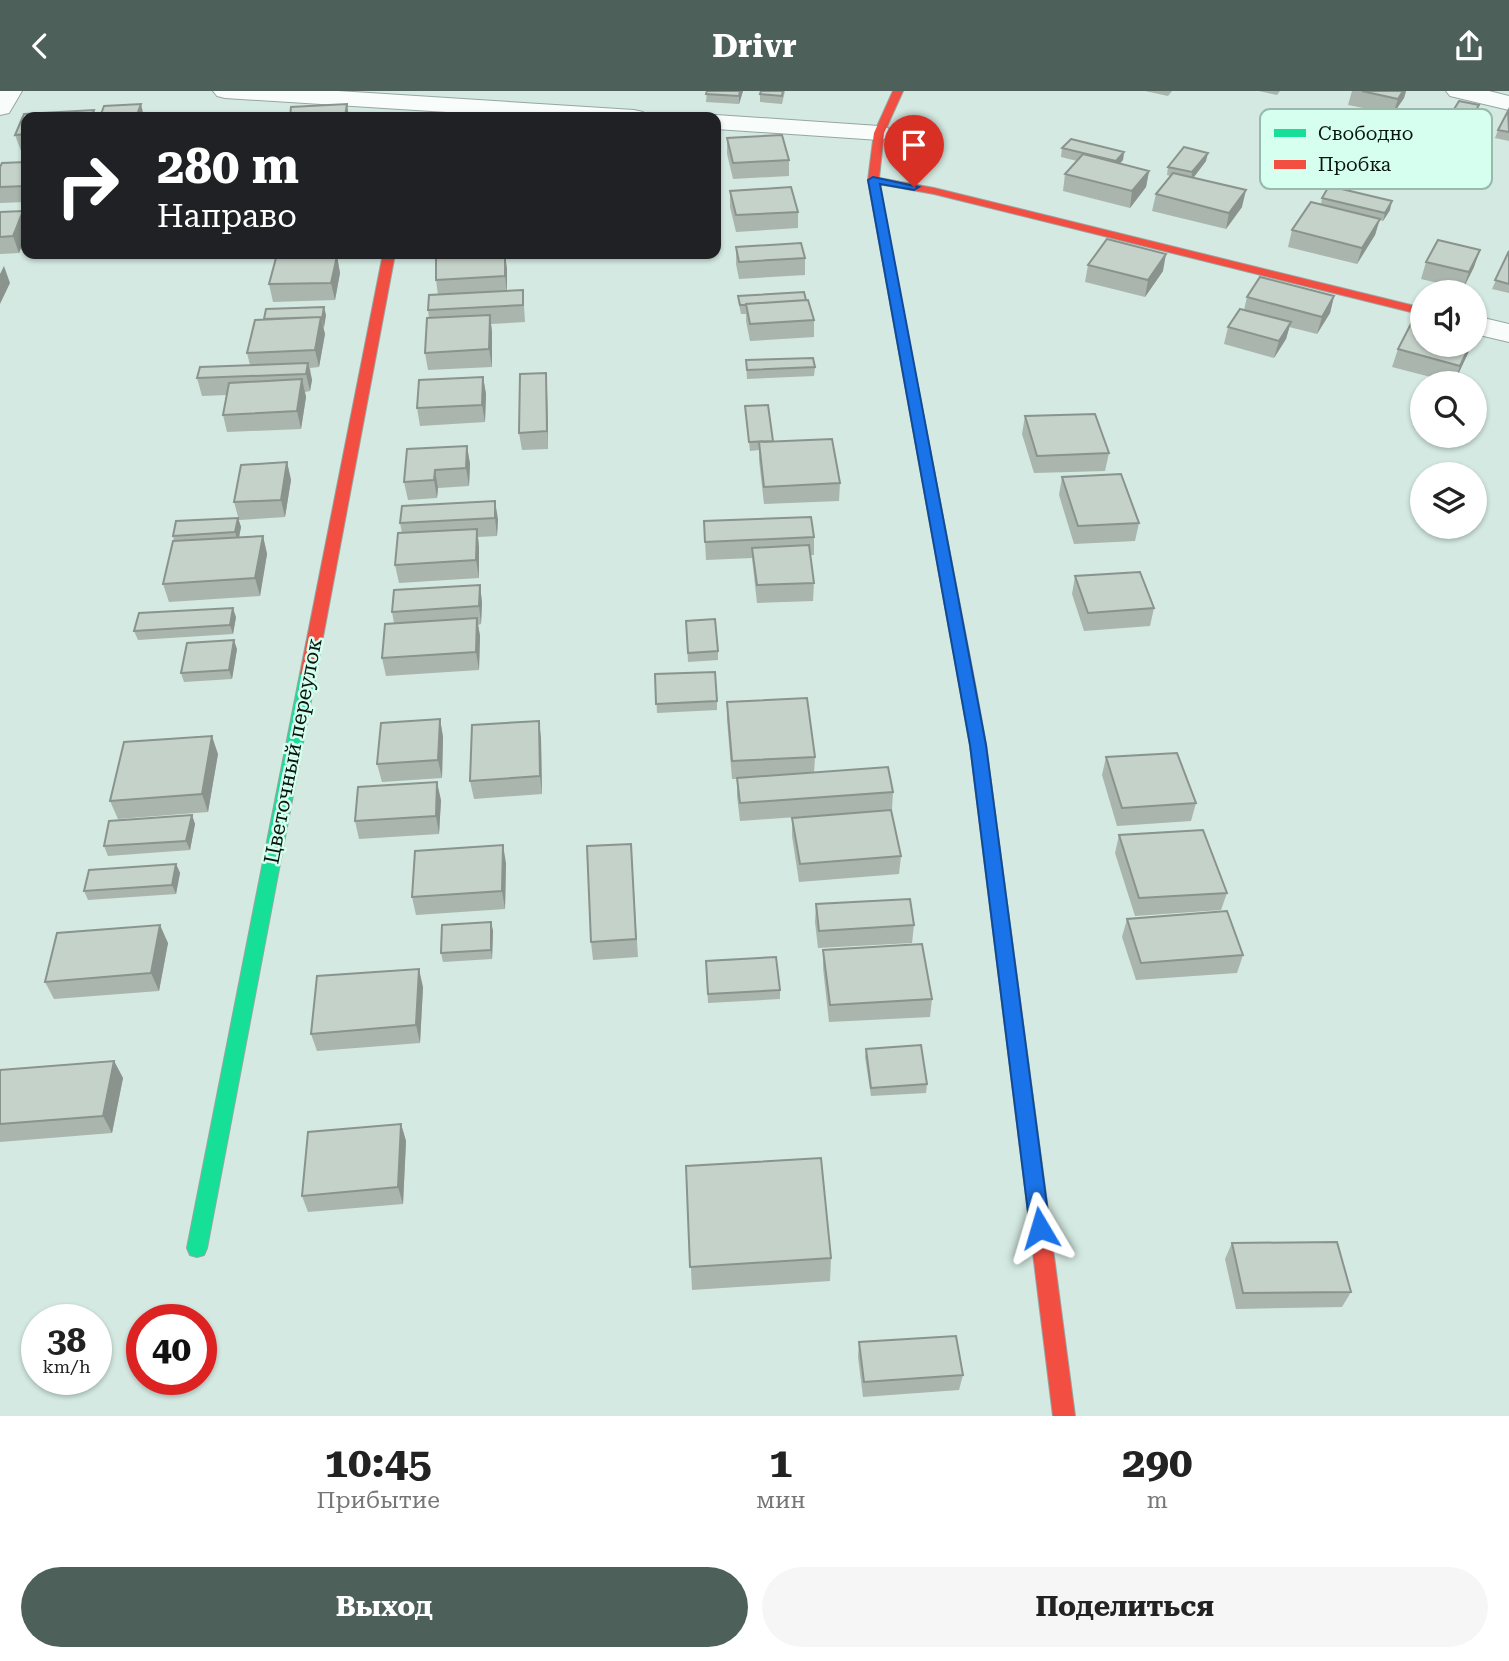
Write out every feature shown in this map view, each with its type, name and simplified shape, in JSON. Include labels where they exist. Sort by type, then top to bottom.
[{"type":"street","points":[[0,108],[10,91]]},
{"type":"street","points":[[225,91],[417,110],[479,112]]},
{"type":"street","points":[[898,91],[879,133],[873,180],[978,745],[1064,1416]]},
{"type":"street","points":[[1458,91],[1509,103]]},
{"type":"street","points":[[721,123],[879,133]]},
{"type":"street","points":[[873,180],[934,191],[1410,309]]},
{"type":"street","name":"Цветочный переулок","points":[[197,1248],[388,259]]},
{"type":"street","points":[[1487,328],[1509,333]]},
{"type":"building","points":[[707,91],[740,91],[739,96],[706,94]]},
{"type":"building","points":[[761,91],[783,91],[782,96],[760,94]]},
{"type":"building","points":[[1362,91],[1403,91],[1398,99]]},
{"type":"building","points":[[1459,101],[1479,105],[1477,109],[1454,109]]},
{"type":"building","points":[[141,104],[138,112],[102,112],[104,106]]},
{"type":"building","points":[[347,104],[346,112],[290,112],[291,107]]},
{"type":"building","points":[[94,110],[93,112],[59,112]]},
{"type":"building","points":[[1508,111],[1509,132],[1498,130]]},
{"type":"building","points":[[21,121],[21,134],[15,135]]},
{"type":"building","points":[[782,135],[789,160],[733,163],[727,138]]},
{"type":"building","points":[[1071,139],[1124,152],[1116,161],[1062,148]]},
{"type":"building","points":[[1184,147],[1208,153],[1192,172],[1168,167]]},
{"type":"building","points":[[1083,154],[1149,171],[1132,191],[1065,174]]},
{"type":"building","points":[[21,162],[21,186],[0,187],[2,163]]},
{"type":"building","points":[[1173,173],[1246,190],[1229,213],[1156,194]]},
{"type":"building","points":[[791,187],[798,212],[736,215],[730,191]]},
{"type":"building","points":[[1327,189],[1342,189],[1392,201],[1385,213],[1322,198]]},
{"type":"building","points":[[1311,202],[1380,219],[1362,248],[1292,230]]},
{"type":"building","points":[[21,211],[13,236],[0,237],[0,212]]},
{"type":"building","points":[[1107,239],[1166,254],[1148,280],[1088,265]]},
{"type":"building","points":[[1438,240],[1480,250],[1469,272],[1426,262]]},
{"type":"building","points":[[801,243],[805,258],[739,262],[736,247]]},
{"type":"building","points":[[1509,251],[1509,284],[1495,280]]},
{"type":"building","points":[[276,259],[336,259],[331,283],[269,284]]},
{"type":"building","points":[[436,259],[505,259],[505,276],[436,280]]},
{"type":"building","points":[[1260,277],[1334,296],[1322,317],[1247,297]]},
{"type":"building","points":[[523,290],[523,305],[428,310],[429,295]]},
{"type":"building","points":[[804,292],[806,300],[746,305],[740,305],[738,296]]},
{"type":"building","points":[[808,300],[814,320],[750,324],[746,304]]},
{"type":"building","points":[[324,307],[322,319],[264,319],[266,309]]},
{"type":"building","points":[[1240,309],[1291,322],[1279,341],[1228,327]]},
{"type":"building","points":[[490,315],[489,349],[425,353],[427,318]]},
{"type":"building","points":[[321,317],[315,350],[247,353],[255,320]]},
{"type":"building","points":[[1410,326],[1410,352],[1398,349]]},
{"type":"building","points":[[1427,357],[1464,357],[1460,366]]},
{"type":"building","points":[[813,358],[815,367],[747,370],[746,360]]},
{"type":"building","points":[[308,363],[306,374],[197,378],[200,367]]},
{"type":"building","points":[[546,373],[547,431],[519,433],[520,374]]},
{"type":"building","points":[[483,377],[482,405],[417,408],[419,380]]},
{"type":"building","points":[[302,379],[297,411],[223,415],[229,383]]},
{"type":"building","points":[[768,405],[773,441],[749,442],[745,406]]},
{"type":"building","points":[[1095,414],[1109,453],[1037,456],[1025,416]]},
{"type":"building","points":[[832,439],[840,483],[764,487],[759,442]]},
{"type":"building","points":[[467,446],[466,468],[435,470],[434,480],[404,482],[407,449]]},
{"type":"building","points":[[287,462],[281,500],[234,502],[241,465]]},
{"type":"building","points":[[1121,474],[1139,523],[1078,526],[1062,477]]},
{"type":"building","points":[[495,501],[495,518],[400,523],[402,506]]},
{"type":"building","points":[[811,517],[814,537],[705,542],[704,521]]},
{"type":"building","points":[[238,518],[235,532],[173,536],[176,521]]},
{"type":"building","points":[[477,529],[476,560],[395,565],[398,533]]},
{"type":"building","points":[[263,536],[255,578],[163,584],[173,541]]},
{"type":"building","points":[[809,545],[814,583],[757,585],[752,548]]},
{"type":"building","points":[[1140,572],[1154,608],[1088,613],[1075,576]]},
{"type":"building","points":[[480,585],[479,606],[392,612],[394,590]]},
{"type":"building","points":[[233,608],[230,625],[134,631],[139,613]]},
{"type":"building","points":[[477,618],[476,652],[382,658],[385,624]]},
{"type":"building","points":[[715,619],[718,651],[688,653],[686,621]]},
{"type":"building","points":[[234,640],[229,670],[181,673],[187,643]]},
{"type":"building","points":[[715,672],[717,701],[656,704],[655,674]]},
{"type":"building","points":[[807,698],[815,757],[732,761],[727,702]]},
{"type":"building","points":[[440,719],[438,760],[377,764],[381,723]]},
{"type":"building","points":[[539,721],[540,776],[470,781],[472,725]]},
{"type":"building","points":[[212,736],[202,794],[110,801],[124,742]]},
{"type":"building","points":[[1177,753],[1196,803],[1122,808],[1106,757]]},
{"type":"building","points":[[888,767],[893,792],[740,803],[737,778]]},
{"type":"building","points":[[437,782],[436,816],[355,821],[358,787]]},
{"type":"building","points":[[891,810],[901,856],[800,864],[792,818]]},
{"type":"building","points":[[192,815],[186,841],[104,846],[109,821]]},
{"type":"building","points":[[1203,830],[1227,893],[1139,898],[1119,835]]},
{"type":"building","points":[[631,844],[636,939],[591,942],[587,846]]},
{"type":"building","points":[[503,845],[502,891],[412,897],[415,851]]},
{"type":"building","points":[[176,864],[172,885],[84,891],[89,870]]},
{"type":"building","points":[[910,899],[914,925],[819,931],[816,904]]},
{"type":"building","points":[[1227,911],[1243,955],[1141,963],[1127,919]]},
{"type":"building","points":[[491,922],[491,950],[441,953],[442,925]]},
{"type":"building","points":[[160,925],[151,973],[45,982],[57,933]]},
{"type":"building","points":[[922,944],[932,999],[830,1005],[823,950]]},
{"type":"building","points":[[776,957],[780,990],[708,994],[706,961]]},
{"type":"building","points":[[419,969],[416,1025],[311,1034],[317,976]]},
{"type":"building","points":[[921,1045],[927,1084],[871,1088],[866,1049]]},
{"type":"building","points":[[114,1061],[103,1116],[0,1124],[0,1070]]},
{"type":"building","points":[[401,1124],[398,1187],[302,1196],[308,1132]]},
{"type":"building","points":[[821,1158],[831,1258],[690,1267],[686,1166]]},
{"type":"building","points":[[1337,1242],[1351,1292],[1243,1293],[1232,1243]]},
{"type":"building","points":[[956,1336],[963,1375],[864,1382],[859,1342]]},
{"type":"traffic: fast","points":[[197,1248],[308,674]]},
{"type":"traffic: fast","points":[[968,689],[978,745],[1035,1188]]},
{"type":"traffic: jam","points":[[898,91],[879,133],[873,180],[968,689]]},
{"type":"traffic: jam","points":[[873,180],[934,191],[1410,309]]},
{"type":"traffic: jam","points":[[308,674],[388,259]]},
{"type":"traffic: jam","points":[[1035,1188],[1064,1416]]},
{"type":"route","points":[[914,187],[873,180],[978,745],[1040,1228]]}]
